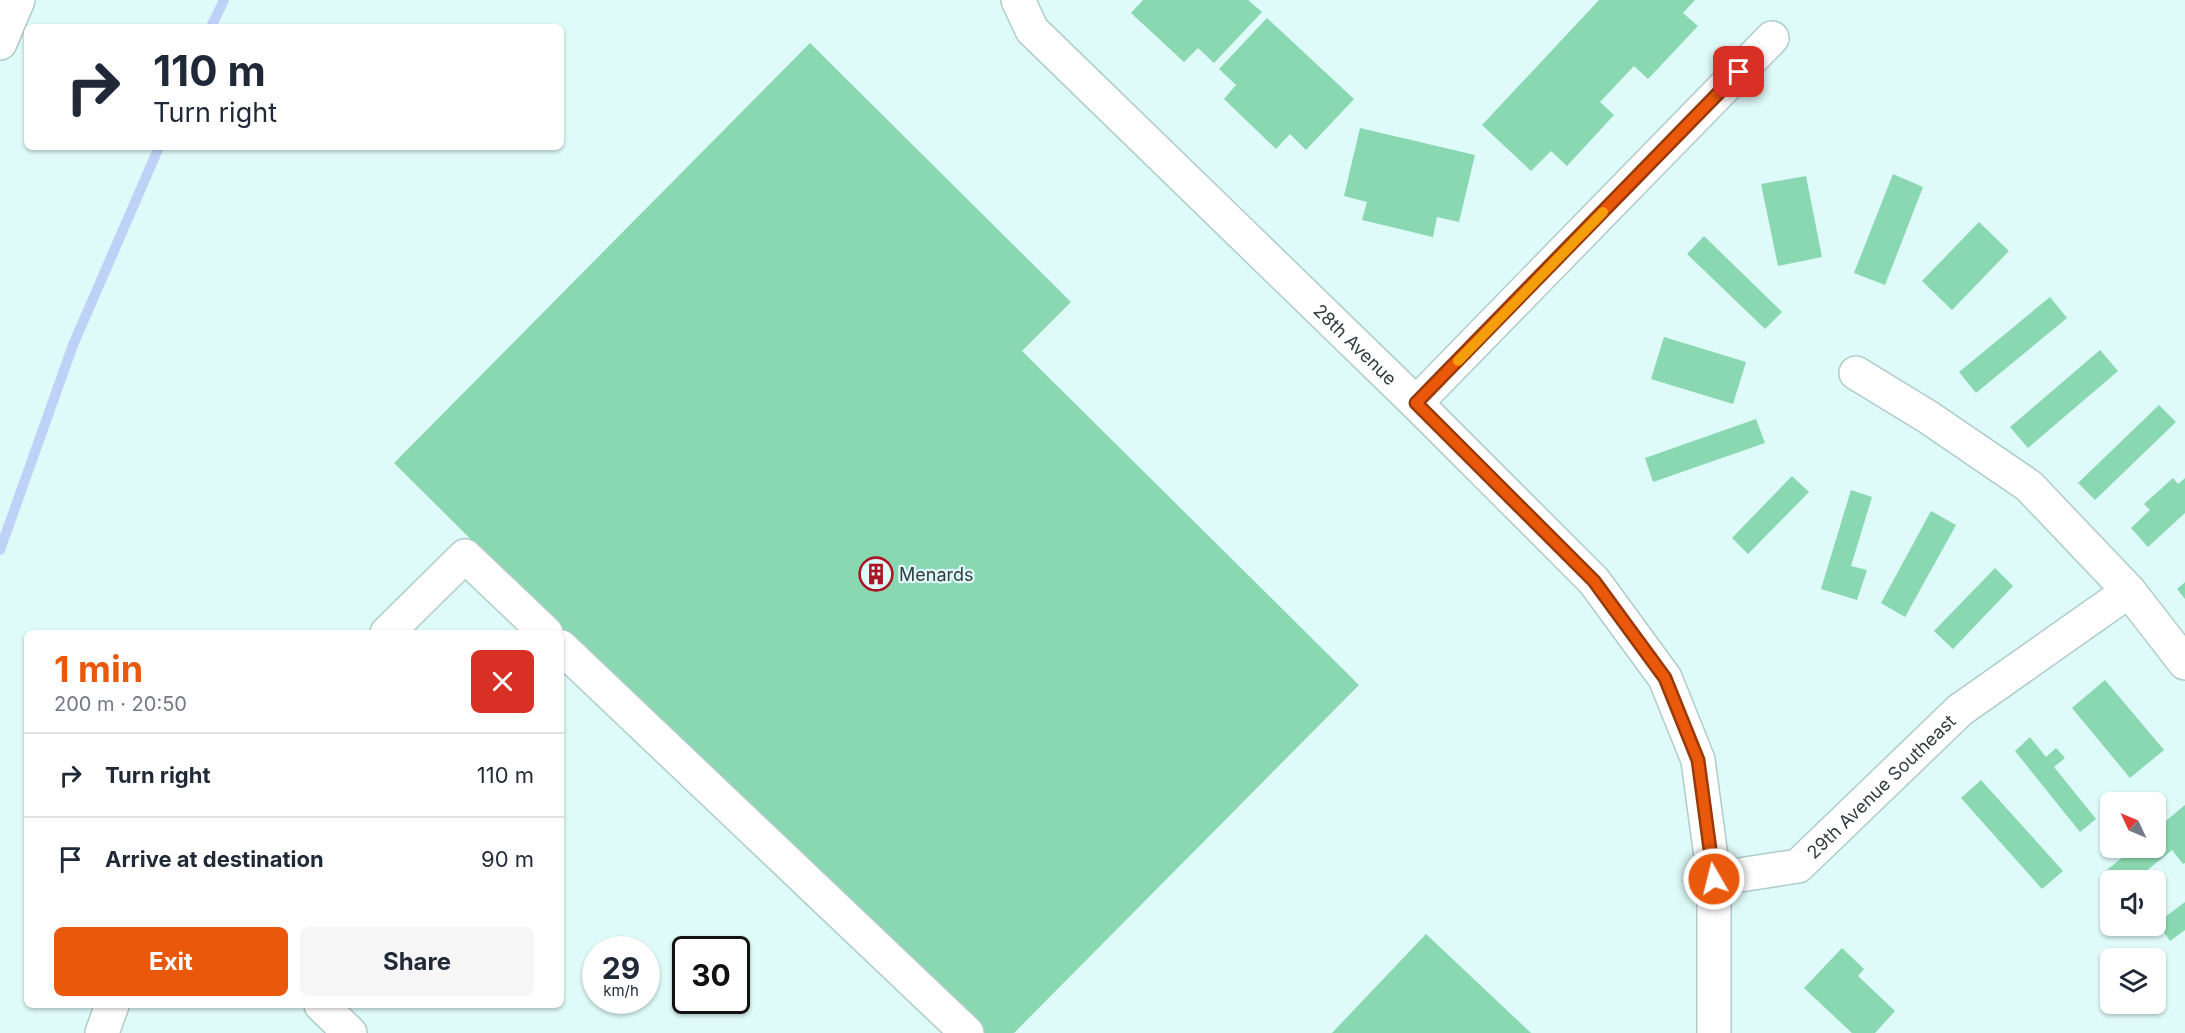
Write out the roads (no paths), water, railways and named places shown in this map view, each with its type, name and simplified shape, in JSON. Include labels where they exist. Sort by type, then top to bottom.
[{"type":"main road","points":[[0,43],[18,0]]},
{"type":"main road","name":"28th Avenue","points":[[1018,0],[1032,30],[1416,403],[1594,581],[1665,678],[1698,760],[1714,879]]},
{"type":"main road","points":[[1416,403],[1772,38]]},
{"type":"main road","points":[[1856,373],[1928,417],[2029,486],[2129,591],[2185,663]]},
{"type":"main road","points":[[390,630],[465,556],[543,630]]},
{"type":"main road","name":"29th Avenue Southeast","points":[[1714,879],[1798,866],[1960,710],[2129,591]]},
{"type":"main road","points":[[564,650],[967,1033]]},
{"type":"main road","points":[[1714,879],[1714,1033]]},
{"type":"main road","points":[[102,1033],[111,1008]]},
{"type":"main road","points":[[324,1008],[350,1033]]},
{"type":"waterway","points":[[212,24],[224,0]]},
{"type":"waterway","points":[[0,550],[73,345],[158,150]]},
{"type":"place","name":"Menards","points":[[876,574]]}]
